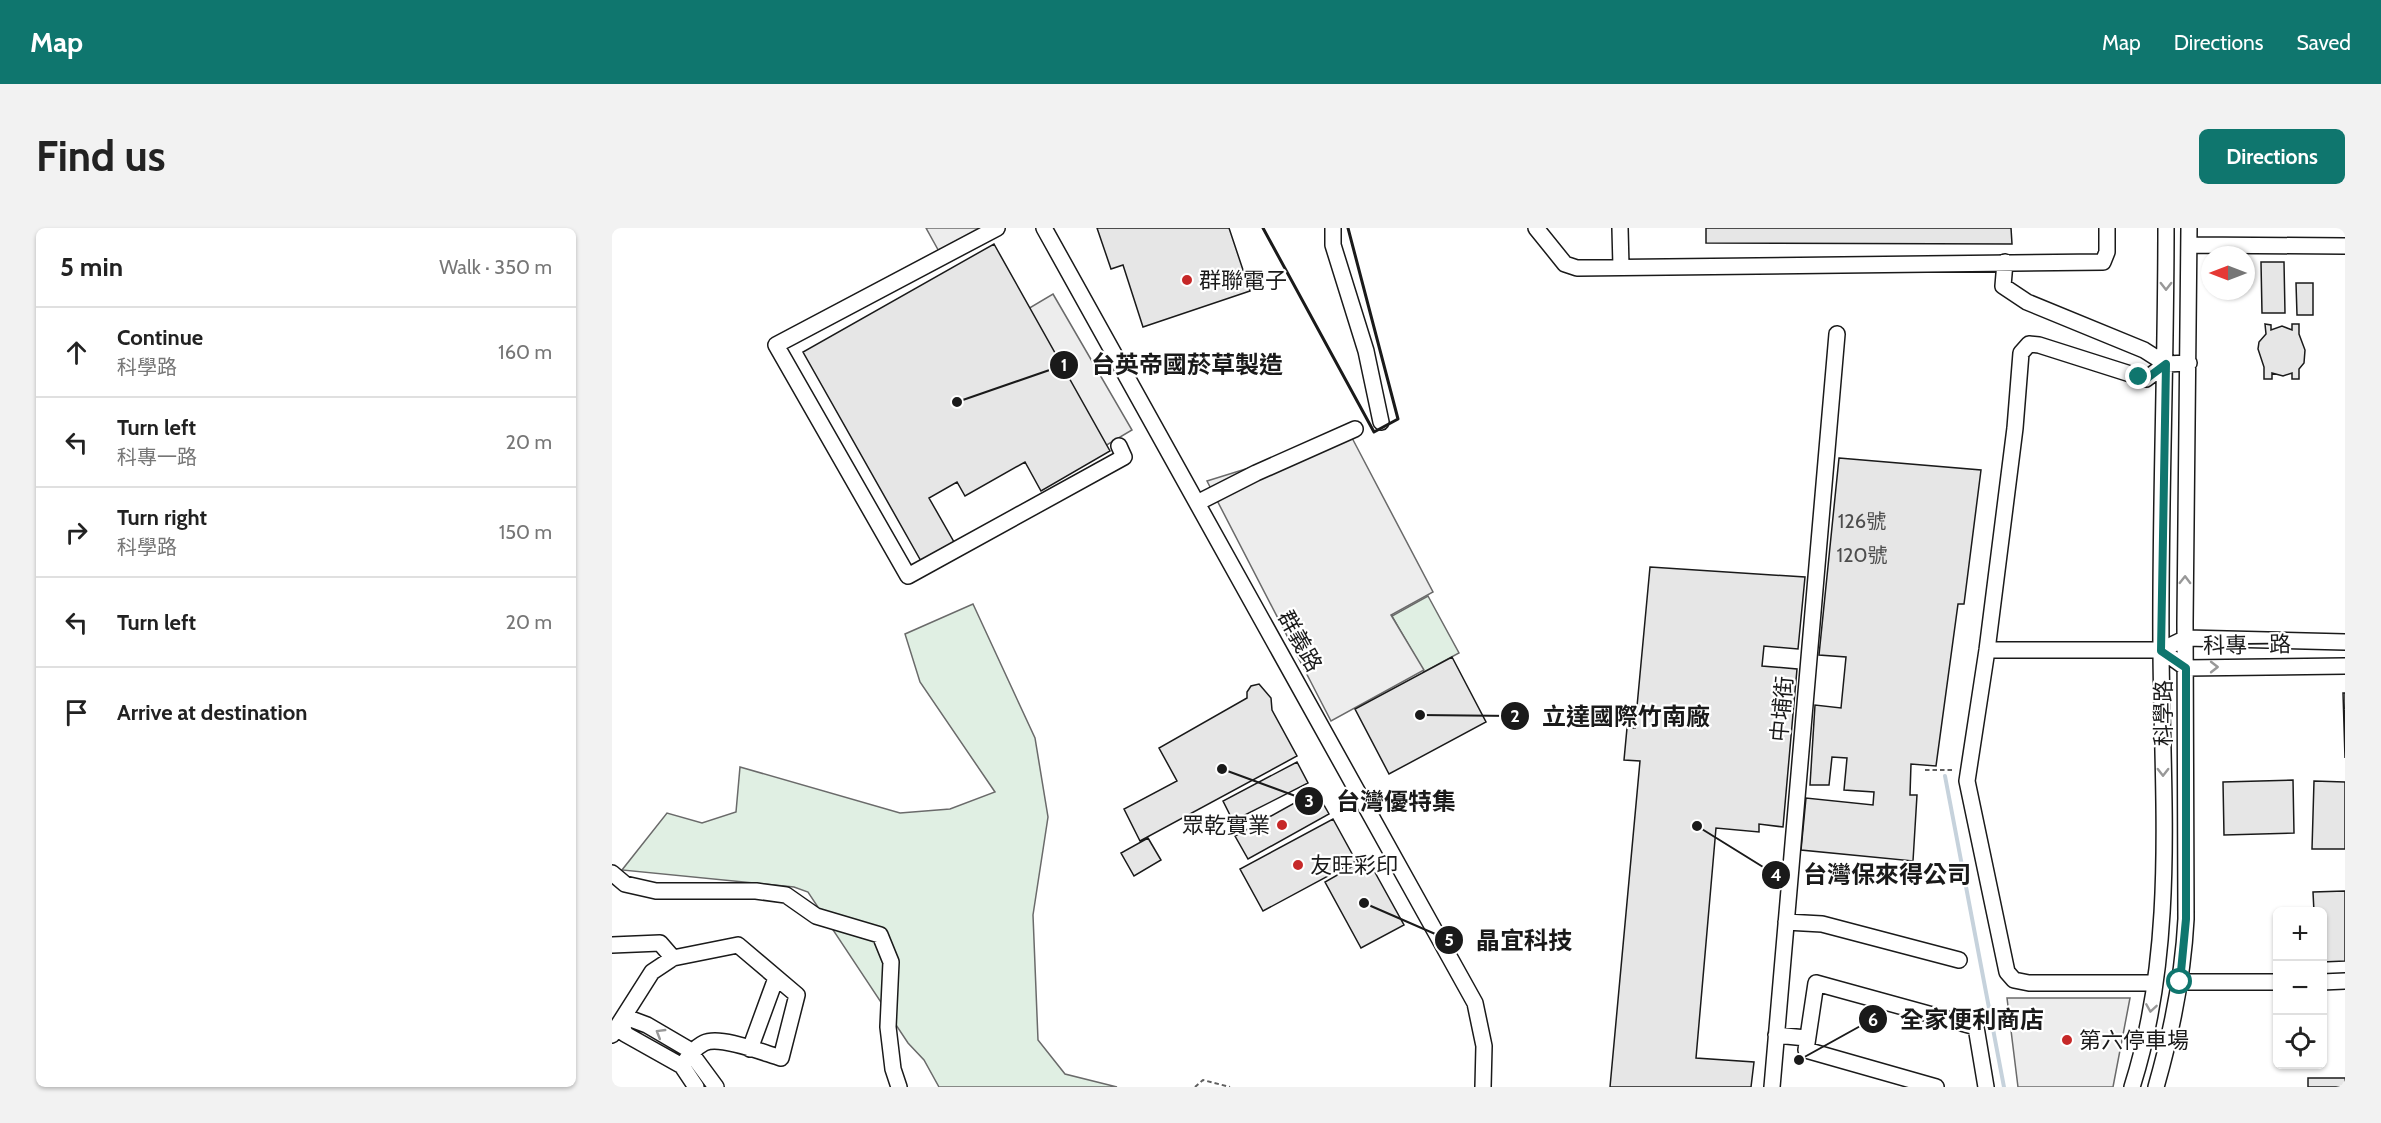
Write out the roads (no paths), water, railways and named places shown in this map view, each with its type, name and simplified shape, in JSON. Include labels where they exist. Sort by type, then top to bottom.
[{"type":"street","points":[[997,228],[776,345],[908,576],[1124,457],[1119,446]]},
{"type":"street","name":"群義路","points":[[1044,228],[1475,1003],[1484,1046],[1483,1087]]},
{"type":"street","points":[[1333,228],[1333,245],[1366,351],[1381,422]]},
{"type":"street","points":[[1536,228],[1565,264],[1577,268],[2103,262],[2107,252],[2107,228]]},
{"type":"street","points":[[1620,228],[1621,267]]},
{"type":"street","name":"科學路","points":[[2132,1087],[2142,1056],[2162,922],[2161,651],[2166,228]]},
{"type":"street","name":"科學路","points":[[2156,1087],[2171,1036],[2180,982],[2186,919],[2189,228]]},
{"type":"street","points":[[2189,245],[2345,246]]},
{"type":"street","points":[[2005,262],[2003,286],[2027,302],[2144,350],[2166,364]]},
{"type":"street","name":"中埔街","points":[[1772,1087],[1837,334]]},
{"type":"street","points":[[2154,983],[2029,983],[2014,980],[2007,972],[1967,781],[1987,650],[2015,428],[2021,353],[2029,344],[2039,345],[2146,379],[2166,364],[2189,363]]},
{"type":"street","points":[[1197,503],[1256,473],[1354,429]]},
{"type":"street","name":"科專一路","points":[[2345,642],[2186,638],[2161,651],[2186,668],[2345,666]]},
{"type":"street","points":[[1987,650],[2161,651]]},
{"type":"street","points":[[612,873],[625,884],[656,891],[756,891],[786,895],[816,916],[880,935],[891,962],[888,1027],[893,1070],[899,1087]]},
{"type":"street","points":[[1786,922],[1822,924],[1959,960]]},
{"type":"street","points":[[612,945],[650,941],[660,943],[673,958]]},
{"type":"street","points":[[612,1035],[652,972],[673,958],[738,945],[797,995],[781,1058],[718,1040],[705,1042],[686,1060]]},
{"type":"street","points":[[750,1049],[777,978]]},
{"type":"street","points":[[2327,981],[2345,981]]},
{"type":"street","points":[[2180,982],[2273,982]]},
{"type":"street","points":[[1936,1087],[1806,1050],[1816,983],[1976,1027],[1986,1087]]},
{"type":"street","points":[[621,1021],[631,1019],[647,1025],[716,1087]]},
{"type":"street","points":[[1776,1035],[1806,1038]]},
{"type":"street","points":[[686,1060],[696,1087]]},
{"type":"waterway","points":[[1945,776],[2004,1087]]},
{"type":"place","name":"群聯電子","points":[[1187,280]]},
{"type":"place","name":"台英帝國菸草製造","points":[[957,402]]},
{"type":"place","name":"立達國際竹南廠","points":[[1420,715]]},
{"type":"place","name":"台灣優特集","points":[[1222,769]]},
{"type":"place","name":"眾乾實業","points":[[1282,825]]},
{"type":"place","name":"台灣保來得公司","points":[[1697,826]]},
{"type":"place","name":"友旺彩印","points":[[1298,865]]},
{"type":"place","name":"晶宜科技","points":[[1364,903]]},
{"type":"place","name":"第六停車場","points":[[2067,1040]]},
{"type":"place","name":"全家便利商店","points":[[1799,1060]]}]
